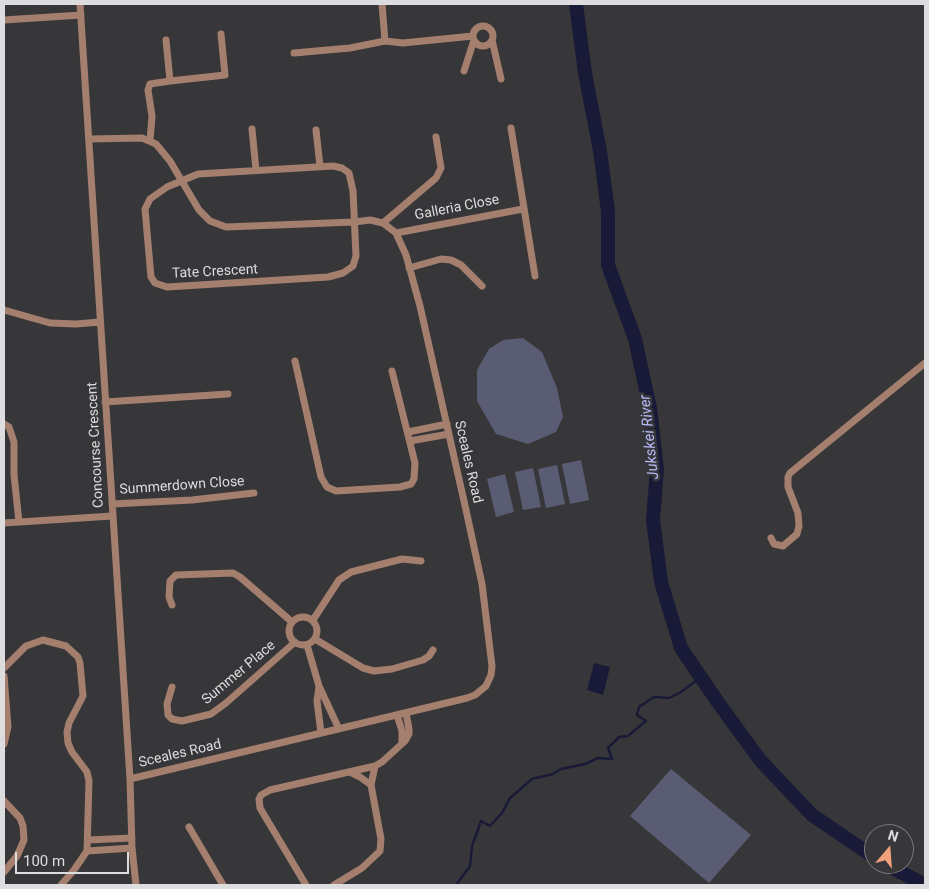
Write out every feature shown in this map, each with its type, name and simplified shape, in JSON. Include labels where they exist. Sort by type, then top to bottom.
[{"type":"street","name":"Concourse Crescent","points":[[80,4],[130,779],[132,848],[136,885]]},
{"type":"street","points":[[382,4],[385,41]]},
{"type":"street","points":[[4,20],[81,15]]},
{"type":"street","points":[[464,71],[476,29],[484,26],[491,31],[501,79]]},
{"type":"street","points":[[150,140],[152,116],[149,86],[152,83],[170,80],[225,75],[221,34]]},
{"type":"street","points":[[294,53],[350,48],[385,41],[403,42],[474,38]]},
{"type":"street","points":[[474,38],[481,46],[486,46],[492,40]]},
{"type":"street","points":[[166,40],[170,80]]},
{"type":"street","points":[[511,128],[535,276]]},
{"type":"street","points":[[252,129],[256,170]]},
{"type":"street","points":[[316,130],[320,166]]},
{"type":"street","points":[[89,138],[133,137],[150,140],[162,150],[204,216],[210,221],[226,227],[370,220],[383,222],[436,178],[441,168],[436,137]]},
{"type":"street","points":[[182,182],[198,174],[338,166],[349,173],[353,191],[354,222]]},
{"type":"street","name":"Tate Crescent","points":[[182,182],[167,187],[153,196],[147,203],[150,274],[155,283],[160,286],[208,286],[338,275],[346,271],[354,262],[356,256],[354,222]]},
{"type":"street","name":"Galleria Close","points":[[396,233],[523,210]]},
{"type":"street","name":"Sceales Road","points":[[130,779],[475,695],[486,686],[491,675],[492,666],[487,622],[478,563],[420,306],[404,249],[396,233],[383,222]]},
{"type":"street","points":[[409,268],[441,259],[451,260],[462,265],[482,286]]},
{"type":"street","points":[[4,310],[50,323],[76,324],[100,322]]},
{"type":"street","points":[[295,360],[321,477],[327,487],[336,491],[400,487],[411,484],[416,475],[408,432],[392,371]]},
{"type":"street","points":[[771,538],[774,544],[783,546],[797,534],[799,526],[798,513],[788,480],[790,473],[925,363]]},
{"type":"street","points":[[106,402],[228,394]]},
{"type":"street","points":[[4,424],[9,427],[14,442],[14,475],[19,522]]},
{"type":"street","points":[[408,432],[447,424]]},
{"type":"street","points":[[410,441],[449,434]]},
{"type":"street","name":"Summerdown Close","points":[[112,504],[192,500],[254,493]]},
{"type":"street","points":[[4,523],[112,516]]},
{"type":"street","points":[[313,620],[339,580],[351,572],[402,559],[422,561]]},
{"type":"street","points":[[172,606],[169,597],[170,581],[176,575],[233,573],[292,622]]},
{"type":"street","points":[[302,616],[313,620],[317,626],[318,632],[315,639],[307,645],[295,642],[289,630],[292,622],[302,616]]},
{"type":"street","points":[[315,639],[363,668],[374,671],[392,669],[423,660],[433,650]]},
{"type":"street","points":[[4,668],[26,646],[43,640],[66,646],[78,657],[82,672],[83,696],[69,723],[67,732],[68,743],[72,752],[87,772],[89,781],[87,851],[61,885]]},
{"type":"street","name":"Summer Place","points":[[172,687],[167,704],[168,715],[172,719],[182,721],[211,714],[295,642]]},
{"type":"street","points":[[307,645],[319,686],[339,729]]},
{"type":"street","points":[[4,676],[8,726],[4,744]]},
{"type":"street","points":[[319,686],[318,701],[321,733]]},
{"type":"street","points":[[306,885],[260,808],[259,799],[266,791],[375,766],[387,758],[407,737],[409,732],[406,713]]},
{"type":"street","points":[[397,715],[402,731],[402,743]]},
{"type":"street","points":[[334,885],[362,868],[380,851],[381,839],[371,785],[375,766]]},
{"type":"street","points":[[349,772],[360,776],[371,785]]},
{"type":"street","points":[[4,801],[20,818],[23,826],[24,840],[17,856],[4,872]]},
{"type":"street","points":[[189,826],[223,885]]},
{"type":"street","points":[[88,840],[132,838]]},
{"type":"street","points":[[87,851],[132,848]]},
{"type":"shaded area","points":[[523,338],[542,352],[557,388],[563,417],[556,432],[528,444],[496,434],[477,401],[477,370],[489,349],[503,340]]},
{"type":"shaded area","points":[[581,460],[589,500],[570,504],[562,464]]},
{"type":"shaded area","points":[[557,465],[565,504],[546,508],[538,469]]},
{"type":"shaded area","points":[[533,468],[541,507],[523,510],[515,472]]},
{"type":"shaded area","points":[[505,474],[514,512],[496,517],[487,479]]},
{"type":"shaded area","points":[[594,663],[610,667],[603,695],[587,690]]},
{"type":"shaded area","points":[[671,769],[751,835],[709,883],[630,816]]},
{"type":"waterway","name":"Jukskei River","points":[[576,4],[585,73],[600,151],[608,211],[608,265],[635,339],[650,408],[657,469],[653,520],[661,582],[681,648],[760,760],[812,815],[864,850]]},
{"type":"waterway","points":[[456,885],[470,866],[472,846],[481,821],[490,826],[502,813],[510,798],[532,779],[553,774],[561,769],[585,764],[598,758],[612,759],[608,748],[619,737],[628,736],[646,721],[637,715],[639,707],[654,697],[669,698],[681,692],[701,677]]},
{"type":"waterway","name":"Jukskei River","points":[[904,874],[925,885]]}]
